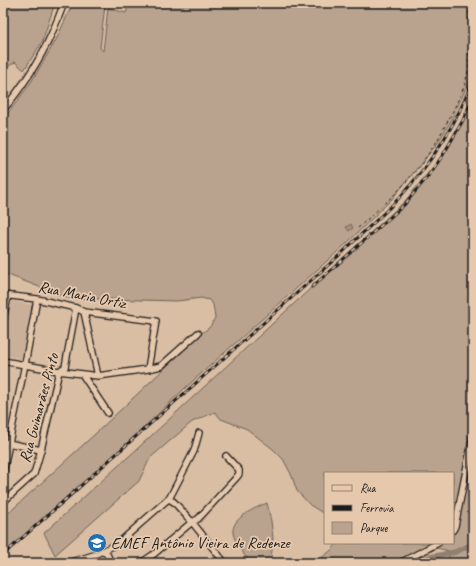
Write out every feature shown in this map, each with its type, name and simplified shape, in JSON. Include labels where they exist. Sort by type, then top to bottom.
[{"type":"street","points":[[3,110],[33,68],[51,36],[64,3]]},
{"type":"street","points":[[3,321],[5,296]]},
{"type":"street","name":"Rua Maria Ortiz","points":[[5,296],[37,299],[76,308],[84,312],[156,321],[148,369]]},
{"type":"street","points":[[3,473],[37,299]]},
{"type":"street","name":"Rua Guimarães Pinto","points":[[3,502],[34,474],[59,370],[65,367],[76,308]]},
{"type":"street","points":[[84,312],[98,376]]},
{"type":"street","points":[[3,360],[98,376],[161,366],[198,334]]},
{"type":"street","points":[[82,374],[108,413]]},
{"type":"street","points":[[68,563],[94,555],[122,540],[169,499],[194,451],[199,433]]},
{"type":"street","points":[[454,528],[473,436]]},
{"type":"street","points":[[3,442],[41,450]]},
{"type":"street","points":[[141,563],[204,512],[239,474],[239,470],[226,456]]},
{"type":"street","points":[[169,499],[174,502],[192,522],[225,563]]},
{"type":"street","points":[[400,563],[436,544]]},
{"type":"street","points":[[104,550],[111,563]]},
{"type":"path","points":[[358,228],[397,192],[420,166],[437,141],[453,111],[464,87],[469,68],[469,3]]},
{"type":"shaded area","points":[[9,301],[32,305],[22,359],[3,355],[3,332]]},
{"type":"green space","points":[[3,3],[55,3],[42,42],[24,70],[15,62],[3,70],[3,41],[5,31]]},
{"type":"green space","points":[[73,3],[98,3],[105,5],[100,48],[103,51],[108,8],[126,13],[129,3],[473,3],[473,72],[451,121],[437,144],[392,199],[346,244],[184,389],[74,494],[3,556],[3,518],[210,327],[215,318],[213,304],[209,300],[201,298],[177,301],[68,298],[3,273],[3,120],[30,84],[56,40]]},
{"type":"green space","points":[[473,102],[473,563],[461,563],[462,558],[453,563],[448,563],[449,551],[437,548],[421,557],[404,563],[315,563],[336,544],[454,544],[454,472],[324,472],[324,513],[321,512],[310,505],[297,491],[291,474],[283,459],[273,449],[247,429],[221,419],[215,412],[192,422],[150,458],[139,481],[55,555],[44,533],[406,200],[449,147]]},
{"type":"green space","points":[[267,503],[273,538],[272,563],[250,563],[236,541],[233,528],[245,514]]},
{"type":"building","points":[[351,224],[353,228],[349,231],[346,227]]},
{"type":"waterway","points":[[415,563],[430,557],[455,552],[473,544]]},
{"type":"railway","points":[[3,555],[344,251],[392,205],[411,185],[433,157],[460,111],[473,78]]},
{"type":"railway","points":[[312,287],[404,205],[429,175],[443,155],[462,122],[473,98]]},
{"type":"place","name":"EMEF Antônio Vieira de Redenze","points":[[97,543]]}]
